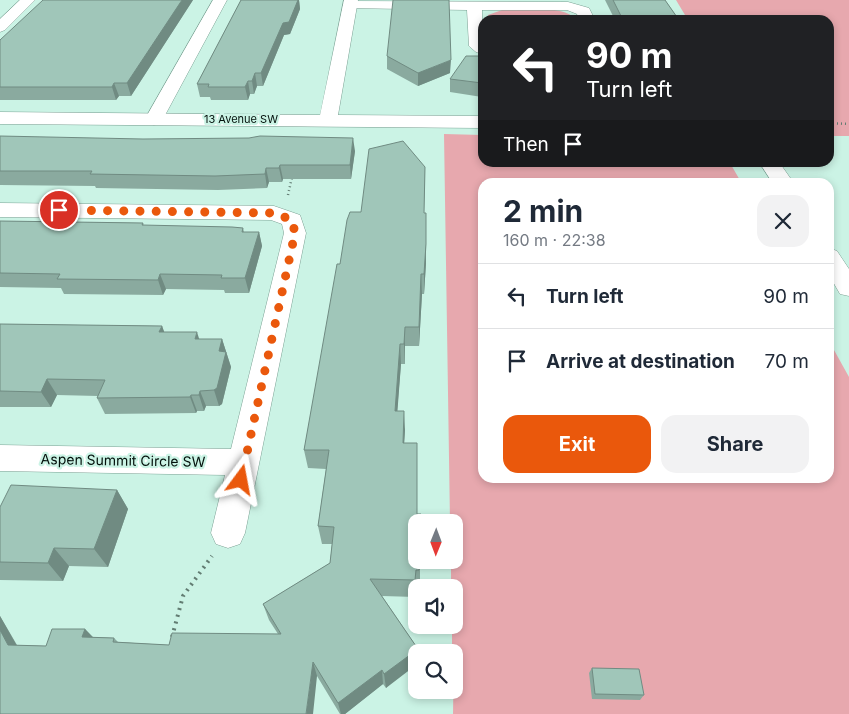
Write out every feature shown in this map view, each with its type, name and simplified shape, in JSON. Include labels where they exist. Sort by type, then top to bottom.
[{"type":"street","points":[[0,27],[28,0]]},
{"type":"street","points":[[154,119],[220,0]]},
{"type":"street","points":[[328,120],[350,3],[568,6],[584,11],[585,15]]},
{"type":"street","points":[[474,6],[478,46]]},
{"type":"street","name":"13 Avenue SW","points":[[0,118],[478,122]]},
{"type":"street","points":[[772,167],[779,178]]},
{"type":"street","points":[[0,210],[274,213],[292,220],[295,233],[228,533]]},
{"type":"street","points":[[834,264],[849,288]]},
{"type":"street","name":"Aspen Summit Circle SW","points":[[0,458],[245,462]]},
{"type":"path","points":[[834,123],[849,124]]},
{"type":"path","points":[[283,216],[293,174]]},
{"type":"path","points":[[171,641],[183,596],[228,533]]},
{"type":"shaded area","points":[[676,0],[849,0],[849,136],[834,136],[834,15],[685,15]]},
{"type":"shaded area","points":[[542,9],[571,15],[488,15],[502,10]]},
{"type":"shaded area","points":[[444,134],[478,135],[478,167],[732,167],[739,178],[478,178],[478,483],[834,483],[834,350],[849,377],[849,714],[453,714],[453,699],[463,699],[463,644],[452,644],[452,634],[463,634],[463,579],[451,579],[451,569],[463,569],[463,514],[450,514]]},
{"type":"building","points":[[43,0],[182,0],[127,83],[114,83],[112,87],[0,87],[0,40]]},
{"type":"building","points":[[241,0],[298,0],[289,22],[283,23],[261,73],[255,73],[252,81],[248,81],[245,87],[208,87],[209,84],[197,84]]},
{"type":"building","points":[[393,0],[449,0],[451,60],[418,73],[387,56]]},
{"type":"building","points":[[613,0],[665,0],[676,15],[620,15]]},
{"type":"building","points":[[466,56],[478,56],[478,82],[450,79]]},
{"type":"building","points":[[0,136],[143,139],[249,138],[260,136],[353,138],[350,165],[280,165],[279,168],[266,168],[265,174],[215,176],[90,174],[92,171],[0,171]]},
{"type":"building","points":[[403,141],[425,167],[424,213],[426,213],[426,244],[424,274],[421,274],[419,327],[405,327],[404,344],[400,344],[395,411],[404,411],[403,443],[417,443],[417,514],[408,514],[408,569],[419,570],[416,570],[415,579],[370,579],[415,644],[408,644],[408,656],[384,674],[382,670],[338,703],[313,662],[306,714],[0,714],[0,630],[8,645],[46,646],[52,629],[85,629],[82,637],[114,638],[113,642],[169,645],[172,633],[281,634],[263,604],[330,563],[334,527],[318,526],[329,450],[304,450],[337,264],[340,264],[350,212],[361,212],[369,149]]},
{"type":"building","points":[[0,221],[143,223],[142,225],[232,227],[243,228],[242,232],[259,232],[245,278],[221,278],[222,275],[160,274],[158,280],[57,279],[60,274],[0,273]]},
{"type":"building","points":[[0,324],[162,326],[159,332],[197,332],[195,339],[222,339],[219,351],[226,352],[217,388],[200,391],[199,395],[191,395],[190,397],[97,398],[105,380],[47,379],[41,392],[0,391]]},
{"type":"building","points":[[11,485],[117,490],[94,549],[54,548],[48,563],[0,562],[0,507]]},
{"type":"building","points":[[592,668],[639,669],[644,695],[595,694]]},
{"type":"route","points":[[59,210],[274,213],[292,220],[295,233],[241,480]]}]
